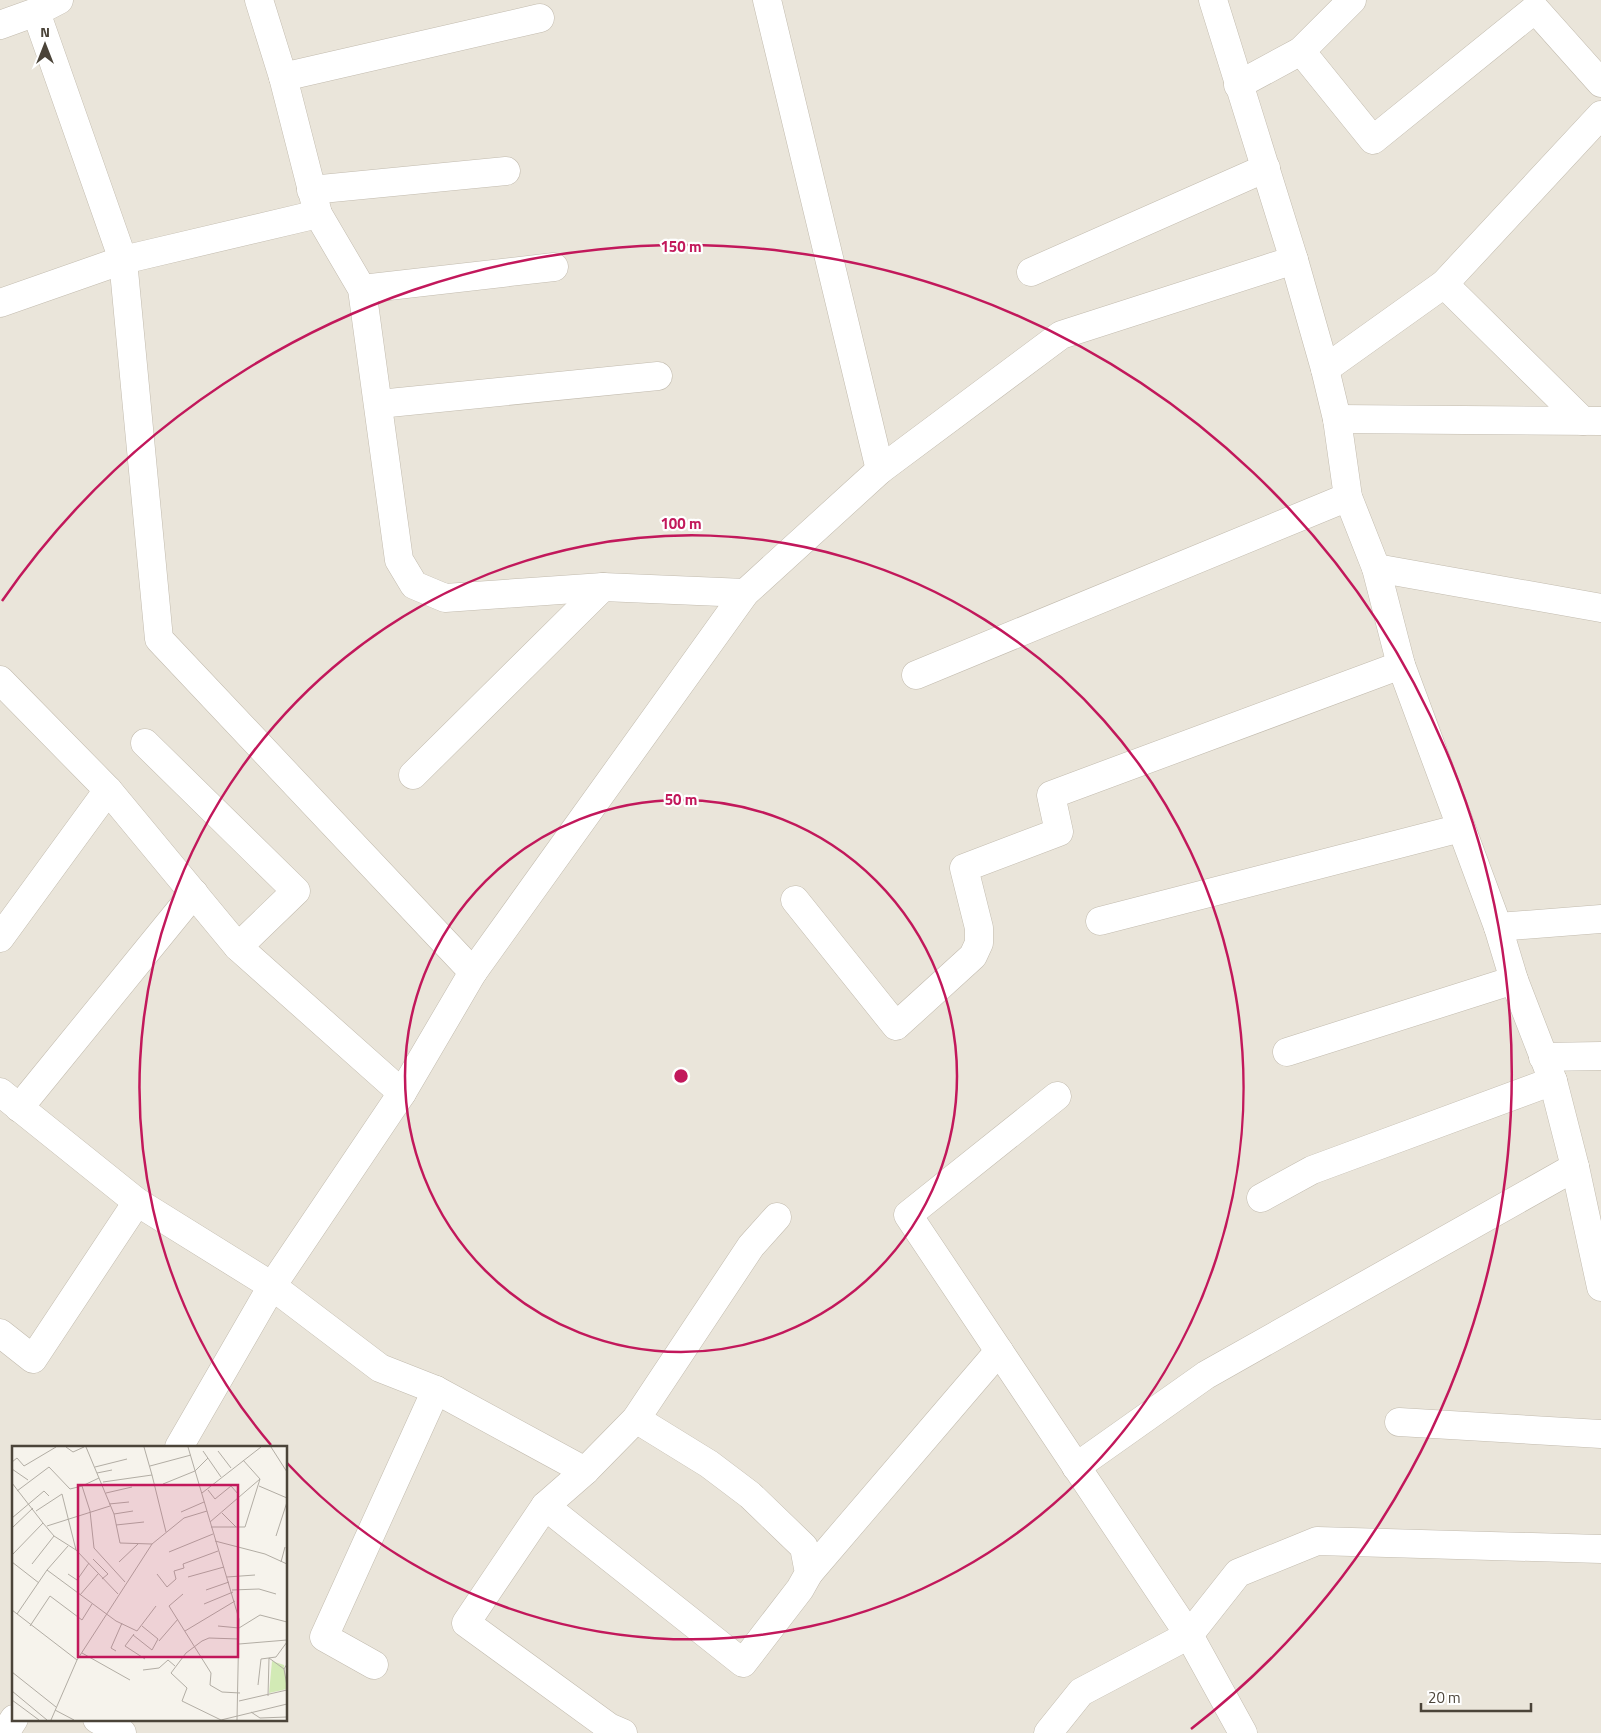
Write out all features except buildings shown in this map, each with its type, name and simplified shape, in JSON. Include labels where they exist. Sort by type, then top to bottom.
[{"type":"street","points":[[259,0],[282,77],[314,202],[362,289],[399,560],[414,585],[445,598],[604,587],[745,593]]},
{"type":"street","points":[[767,0],[880,470]]},
{"type":"street","points":[[1213,0],[1294,260],[1325,369],[1337,419],[1348,497],[1376,568],[1402,665],[1498,927],[1514,980],[1548,1069],[1575,1167],[1601,1287]]},
{"type":"street","points":[[1238,85],[1301,51],[1352,0]]},
{"type":"street","points":[[0,25],[48,6],[123,260],[158,639],[474,972]]},
{"type":"street","points":[[1301,51],[1373,140],[1535,9],[1601,83]]},
{"type":"street","points":[[282,77],[540,18]]},
{"type":"street","points":[[1325,369],[1444,284],[1601,115]]},
{"type":"street","points":[[1031,272],[1266,168]]},
{"type":"street","points":[[0,303],[123,260],[314,202],[506,171]]},
{"type":"street","points":[[180,1446],[272,1286],[402,1094],[474,972],[745,593],[880,470],[1061,335],[1294,260]]},
{"type":"street","points":[[362,289],[554,267]]},
{"type":"street","points":[[1444,284],[1592,421]]},
{"type":"street","points":[[379,404],[658,376]]},
{"type":"street","points":[[1337,419],[1592,421]]},
{"type":"street","points":[[916,675],[1348,497]]},
{"type":"street","points":[[1376,568],[1601,608]]},
{"type":"street","points":[[413,774],[604,587]]},
{"type":"street","points":[[795,900],[896,1026],[973,956],[979,943],[979,928],[964,868],[1059,832],[1051,795],[1402,665]]},
{"type":"street","points":[[0,680],[108,790],[238,946],[402,1094]]},
{"type":"street","points":[[146,743],[296,892],[238,946]]},
{"type":"street","points":[[0,938],[108,790]]},
{"type":"street","points":[[1100,922],[1461,828]]},
{"type":"street","points":[[194,893],[10,1100],[137,1202],[272,1286],[380,1368],[436,1390],[585,1471]]},
{"type":"street","points":[[1498,927],[1601,919]]},
{"type":"street","points":[[1287,1052],[1514,980]]},
{"type":"street","points":[[1261,1198],[1320,1167],[1548,1069],[1601,1056]]},
{"type":"street","points":[[1057,1096],[1016,1131],[908,1215],[1189,1635],[1243,1733]]},
{"type":"street","points":[[1076,1467],[1206,1375],[1575,1167]]},
{"type":"street","points":[[0,1333],[33,1359],[137,1202]]},
{"type":"street","points":[[624,1733],[609,1727],[466,1623],[545,1506],[585,1471],[636,1419],[751,1246],[777,1217]]},
{"type":"street","points":[[545,1506],[743,1663],[800,1589],[809,1573],[999,1351]]},
{"type":"street","points":[[374,1665],[324,1637],[436,1390]]},
{"type":"street","points":[[636,1419],[709,1464],[750,1495],[804,1547],[809,1573]]},
{"type":"street","points":[[1399,1422],[1601,1434]]},
{"type":"street","points":[[1048,1733],[1080,1692],[1189,1635],[1238,1573],[1317,1541],[1601,1549]]},
{"type":"street","points":[[5,1733],[13,1720]]},
{"type":"street","points":[[99,1720],[122,1733]]},
{"type":"shaded area","points":[[0,0],[1601,0],[1601,1733],[0,1733]]}]
